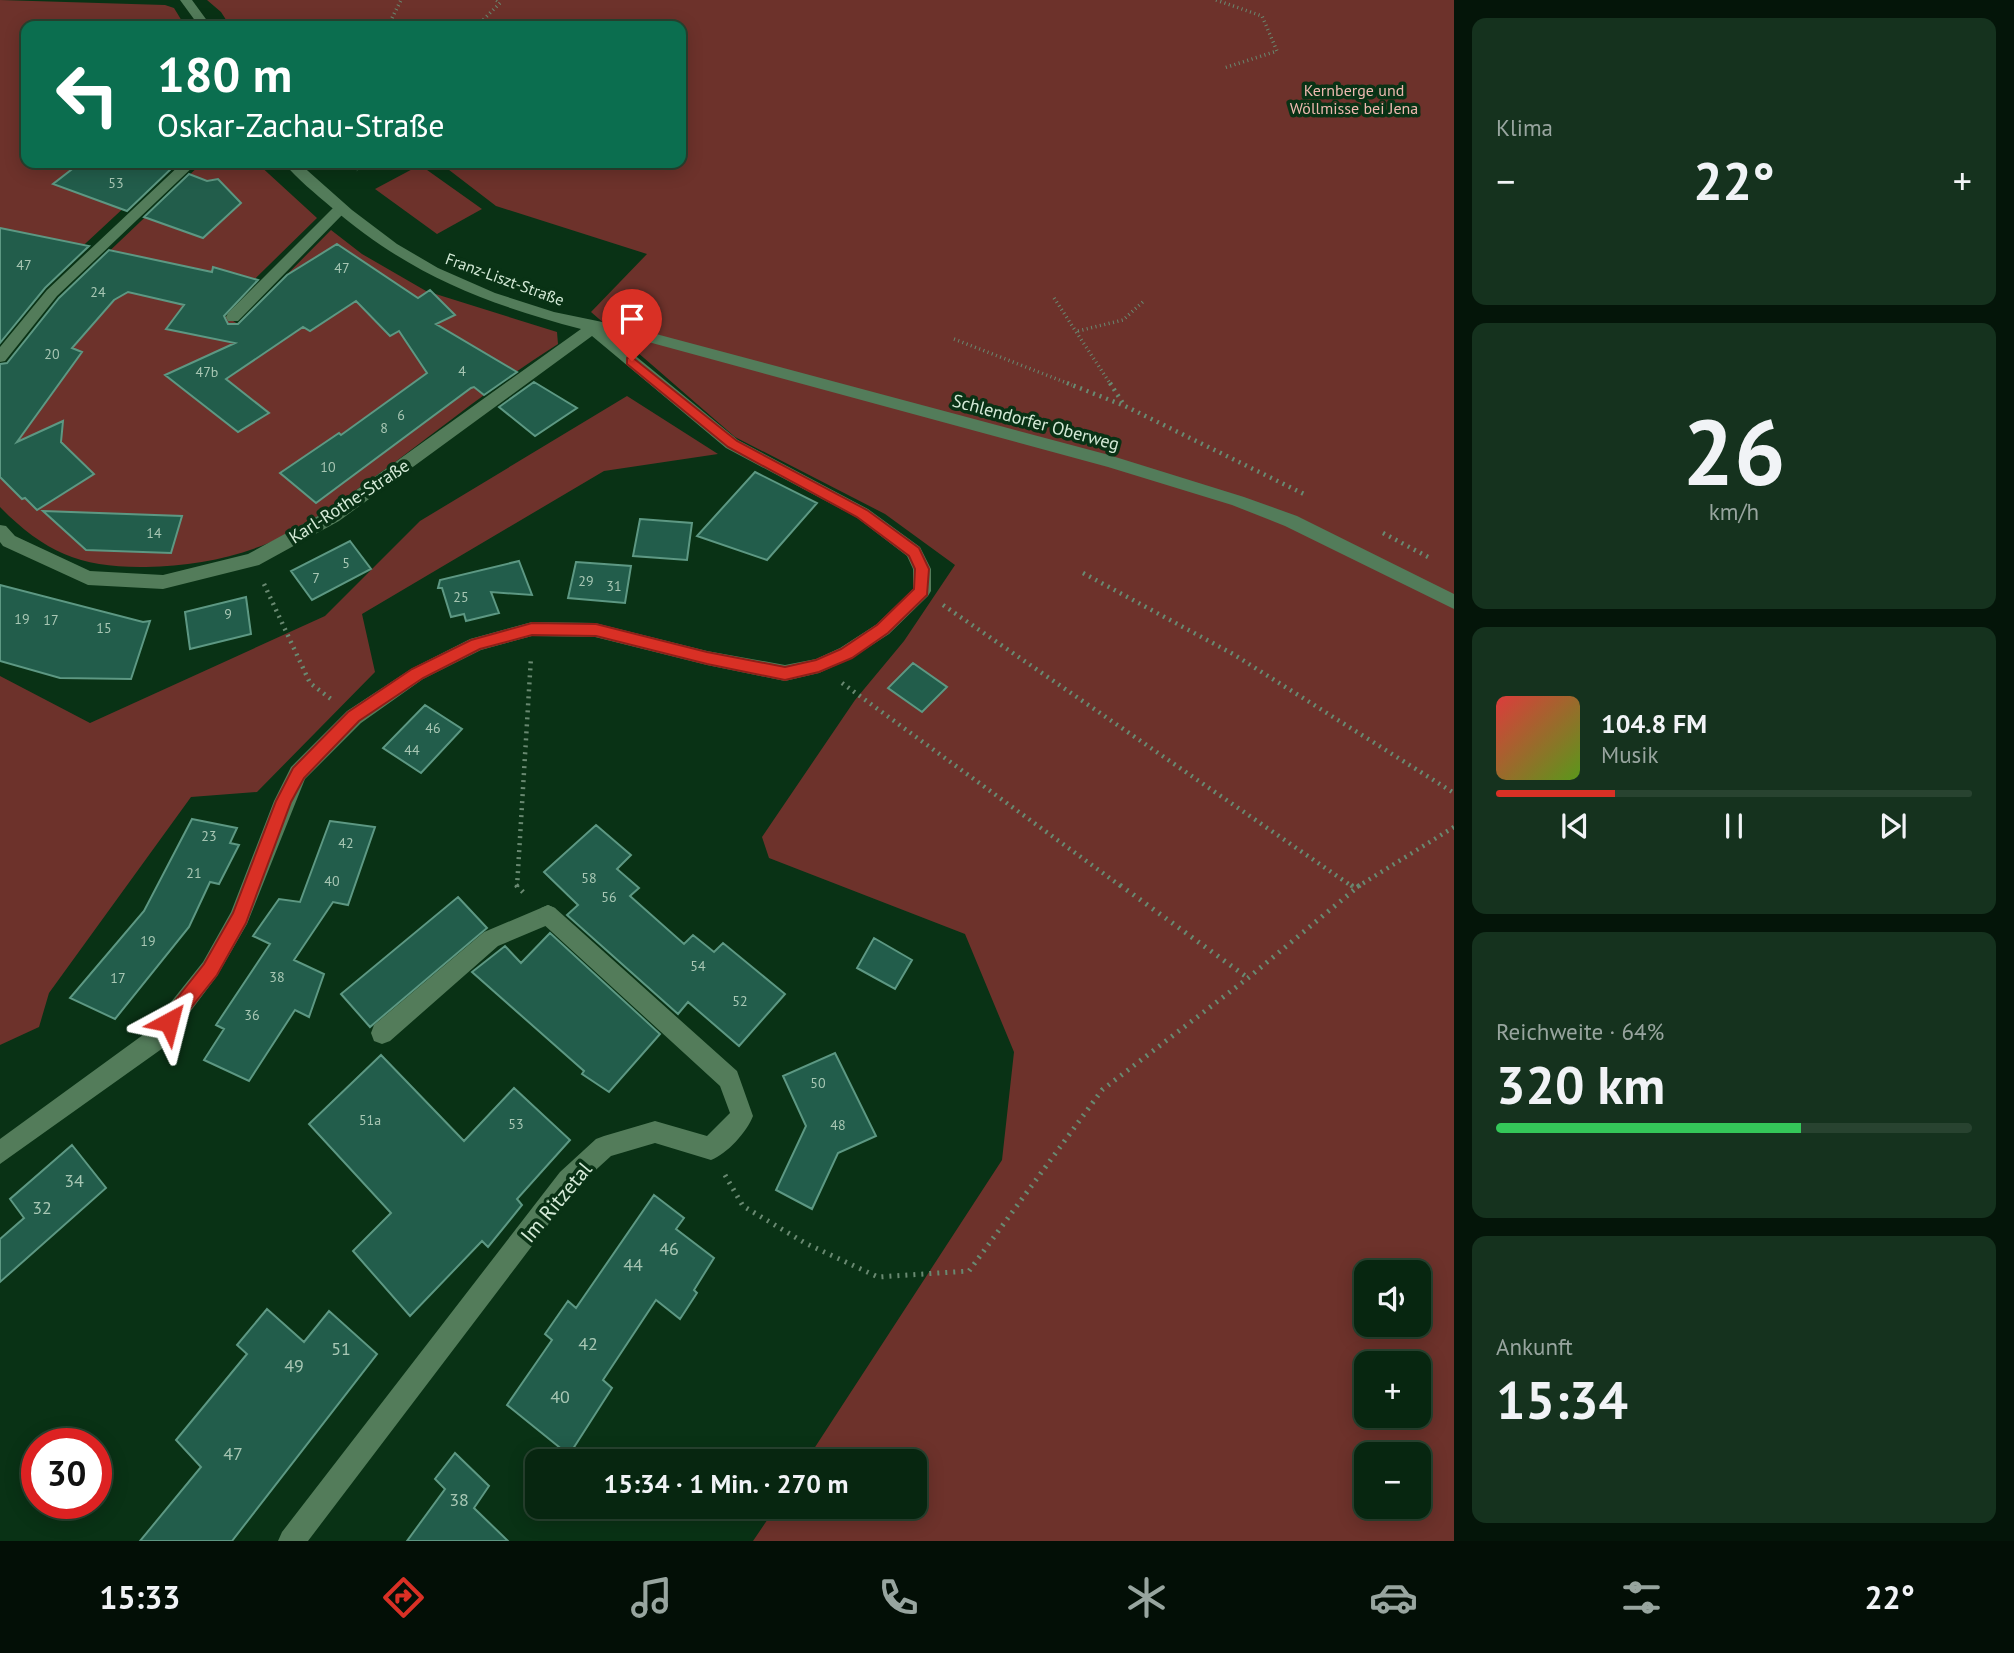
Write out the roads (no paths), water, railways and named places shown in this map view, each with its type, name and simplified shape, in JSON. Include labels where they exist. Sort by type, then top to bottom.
[{"type":"street","points":[[186,0],[201,21]]},
{"type":"street","points":[[0,357],[52,293],[185,168]]},
{"type":"street","name":"Franz-Liszt-Straße","points":[[296,168],[340,209],[407,257],[449,279],[592,328]]},
{"type":"street","points":[[233,317],[340,209]]},
{"type":"street","points":[[0,1153],[155,1040],[211,970],[240,917],[284,801],[298,773],[354,716],[417,674],[476,644],[532,629],[596,630],[707,658],[785,673],[819,666],[846,653],[883,629],[922,591],[922,569],[914,552],[862,513],[732,444],[592,328]]},
{"type":"street","name":"Karl-Rothe-Straße","points":[[0,531],[9,541],[88,579],[163,582],[253,561],[333,516],[592,328]]},
{"type":"street","name":"Schlendorfer Oberweg","points":[[592,328],[641,335],[1109,461],[1238,501],[1291,521],[1454,602]]},
{"type":"street","name":"Im Ritzetal","points":[[291,1541],[568,1180],[604,1147],[655,1132],[711,1149],[742,1116],[729,1079],[548,915],[491,939],[382,1033]]},
{"type":"park label","name":"Kernberge und Wöllmisse bei Jena","points":[[1354,99]]}]
